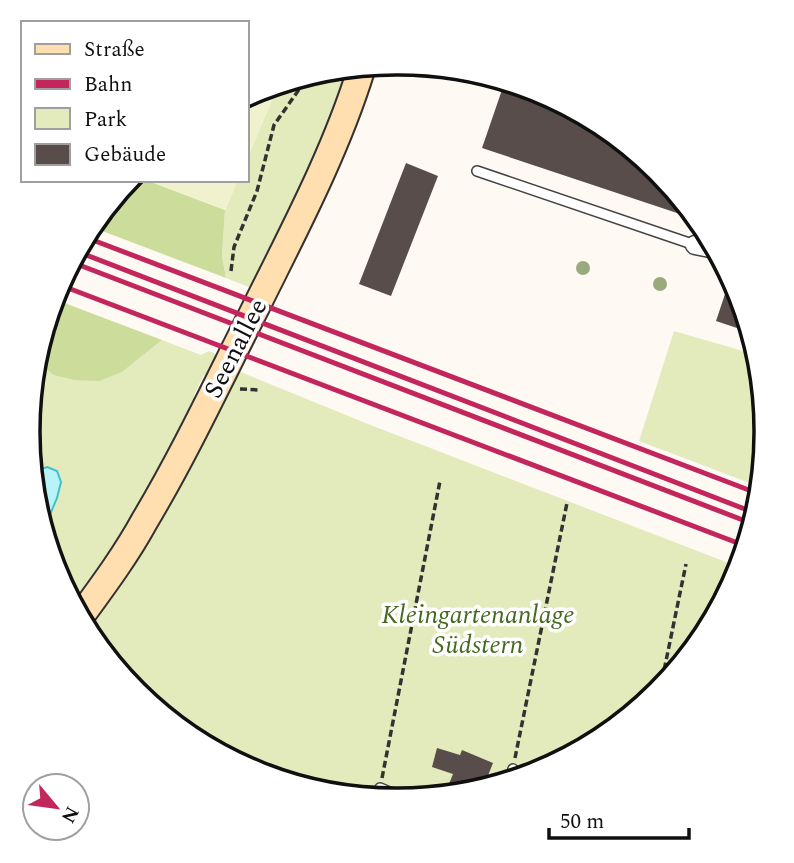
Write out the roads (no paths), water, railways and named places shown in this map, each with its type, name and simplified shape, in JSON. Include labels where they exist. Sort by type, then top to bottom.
[{"type":"main road","name":"Seenallee","points":[[87,608],[146,520],[193,432],[327,160],[358,77]]},
{"type":"lane","points":[[477,171],[702,247]]},
{"type":"water","points":[[47,467],[57,471],[61,482],[50,515],[43,478],[42,469]]},
{"type":"railway","points":[[95,241],[749,490]]},
{"type":"railway","points":[[87,255],[745,509]]},
{"type":"railway","points":[[81,266],[743,520]]},
{"type":"railway","points":[[70,289],[736,542]]},
{"type":"park label","name":"Kleingartenanlage Südstern","points":[[478,629]]}]
